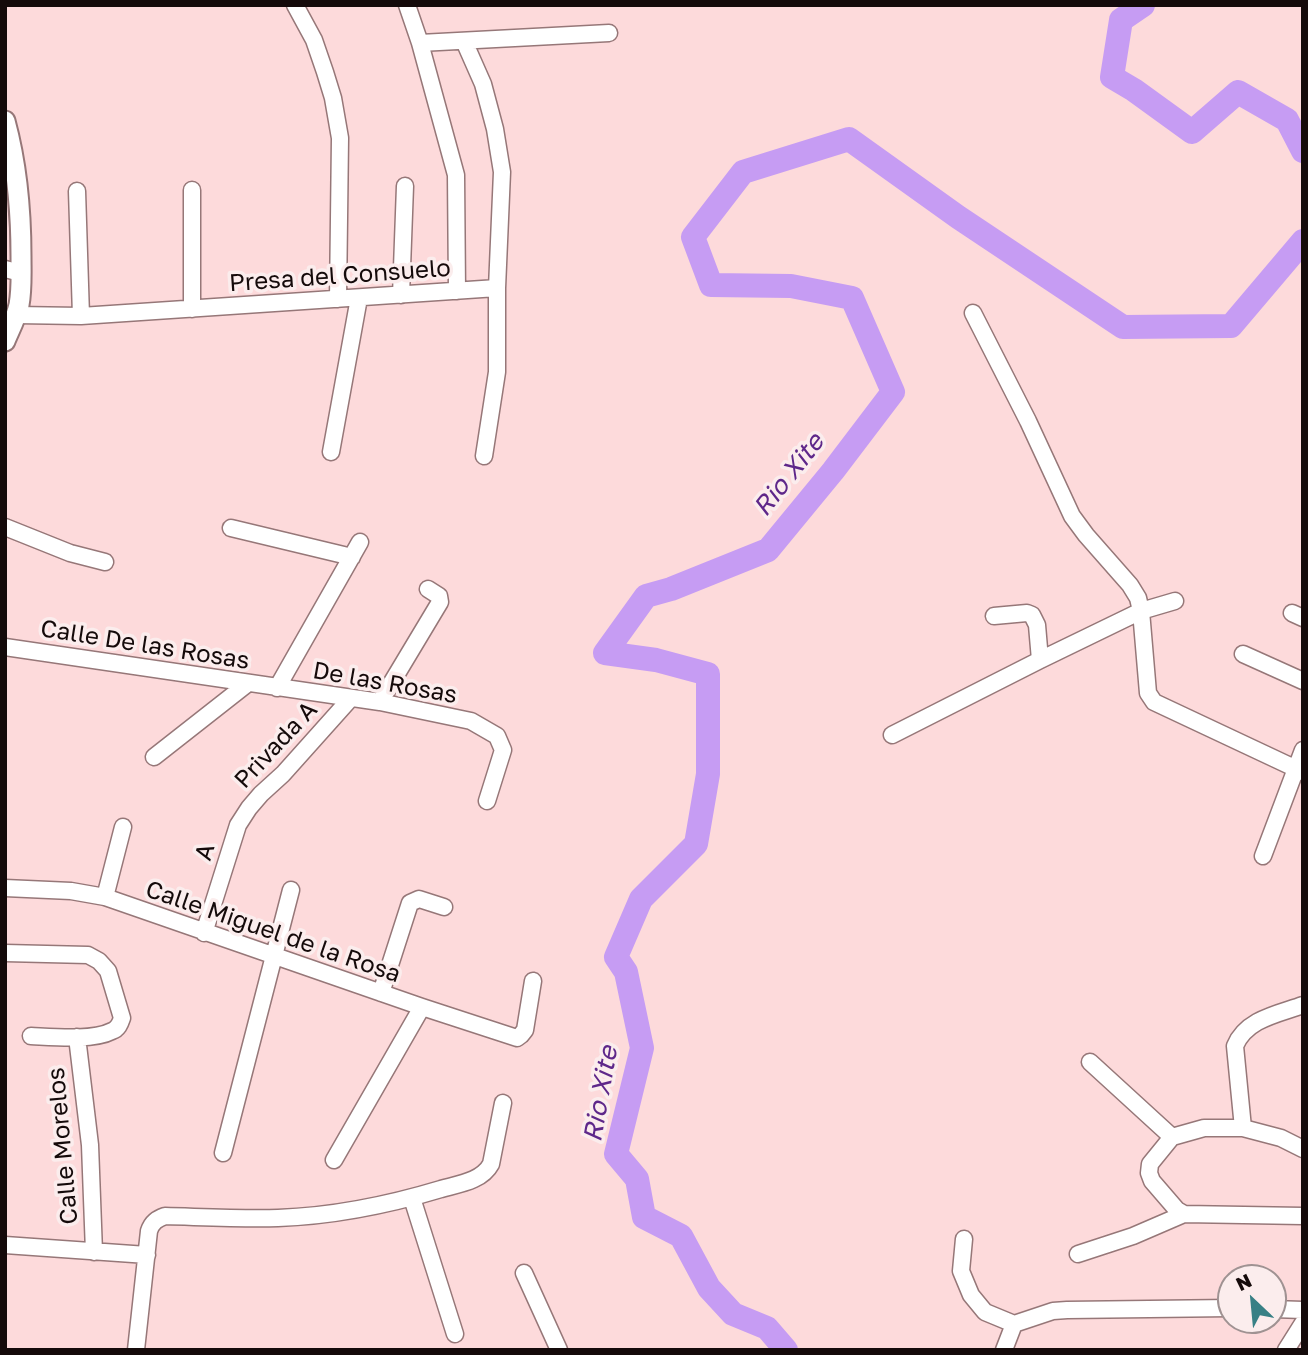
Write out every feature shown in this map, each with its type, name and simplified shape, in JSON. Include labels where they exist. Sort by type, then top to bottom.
[{"type":"street","points":[[295,5],[314,40],[325,72],[340,138],[338,299]]},
{"type":"street","points":[[407,5],[456,175],[457,291]]},
{"type":"street","points":[[420,43],[609,33]]},
{"type":"street","points":[[464,41],[483,84],[495,129],[502,172],[497,372],[484,456]]},
{"type":"street","points":[[5,121],[16,174],[21,239],[13,271],[19,302],[5,341]]},
{"type":"street","points":[[401,295],[405,186]]},
{"type":"street","points":[[192,190],[192,309]]},
{"type":"street","points":[[77,191],[81,316]]},
{"type":"street","name":"Presa del Consuelo","points":[[16,315],[81,316],[497,288]]},
{"type":"street","points":[[331,452],[359,298]]},
{"type":"street","points":[[974,313],[1072,516],[1138,598],[1147,693],[1154,702],[1299,770]]},
{"type":"street","points":[[5,527],[70,554],[105,562]]},
{"type":"street","points":[[231,528],[352,557]]},
{"type":"street","points":[[277,688],[360,542]]},
{"type":"street","points":[[380,702],[440,602],[441,598],[428,589]]},
{"type":"street","points":[[892,735],[1141,611],[1175,601]]},
{"type":"street","points":[[994,616],[1027,613],[1032,615],[1037,625],[1040,660]]},
{"type":"street","name":"Calle De las Rosas","points":[[5,647],[277,688]]},
{"type":"street","points":[[1243,654],[1303,681]]},
{"type":"street","points":[[153,757],[247,684]]},
{"type":"street","name":"De las Rosas","points":[[277,688],[380,702],[471,721],[497,736],[503,750],[487,801]]},
{"type":"street","name":"Privada A","points":[[237,825],[248,808],[283,774],[351,698]]},
{"type":"street","points":[[1263,856],[1299,770],[1303,750]]},
{"type":"street","name":"A","points":[[204,933],[237,825]]},
{"type":"street","points":[[105,897],[123,827]]},
{"type":"street","name":"Calle Miguel de la Rosa","points":[[5,888],[71,891],[105,897],[509,1037],[517,1038],[522,1035],[527,1021],[533,981]]},
{"type":"street","points":[[223,1153],[291,890]]},
{"type":"street","points":[[381,993],[410,903],[419,899],[444,907]]},
{"type":"street","name":"Calle Morelos","points":[[5,953],[88,955],[99,961],[108,971],[122,1018],[120,1025],[113,1031],[77,1037],[31,1036]]},
{"type":"street","points":[[1243,1128],[1236,1046],[1238,1039],[1260,1019],[1303,1005]]},
{"type":"street","points":[[334,1160],[422,1007]]},
{"type":"street","name":"Calle Morelos","points":[[77,1037],[90,1145],[94,1252]]},
{"type":"street","points":[[1090,1062],[1172,1136]]},
{"type":"street","points":[[136,1350],[149,1231],[156,1219],[165,1216],[281,1218],[351,1210],[412,1198],[466,1182],[487,1171],[491,1164],[503,1103]]},
{"type":"street","points":[[1184,1214],[1177,1210],[1152,1181],[1149,1173],[1150,1164],[1172,1136],[1204,1128],[1243,1128],[1281,1138],[1303,1149]]},
{"type":"street","points":[[412,1198],[454,1334]]},
{"type":"street","points":[[1078,1254],[1133,1236],[1184,1214],[1303,1216]]},
{"type":"street","points":[[964,1239],[961,1271],[971,1295],[985,1312],[1014,1324],[1053,1311],[1217,1308]]},
{"type":"street","points":[[5,1245],[147,1255]]},
{"type":"street","points":[[524,1273],[559,1350]]},
{"type":"street","points":[[1286,1350],[1303,1323]]},
{"type":"street","points":[[1004,1350],[1014,1324]]},
{"type":"waterway","name":"Rio Xite","points":[[1143,5],[1121,20],[1112,77],[1192,132],[1238,92],[1287,120],[1303,151]]},
{"type":"waterway","name":"Rio Xite","points":[[786,1350],[767,1328],[733,1314],[709,1288],[681,1236],[644,1217],[637,1179],[616,1154],[642,1048],[626,972],[616,957],[641,899],[696,844],[708,774],[708,674],[656,660],[605,653],[646,596],[671,589],[768,550],[893,392],[852,298],[791,286],[711,285],[693,237],[743,172],[849,139],[958,217],[1123,327],[1231,326],[1303,241]]}]
